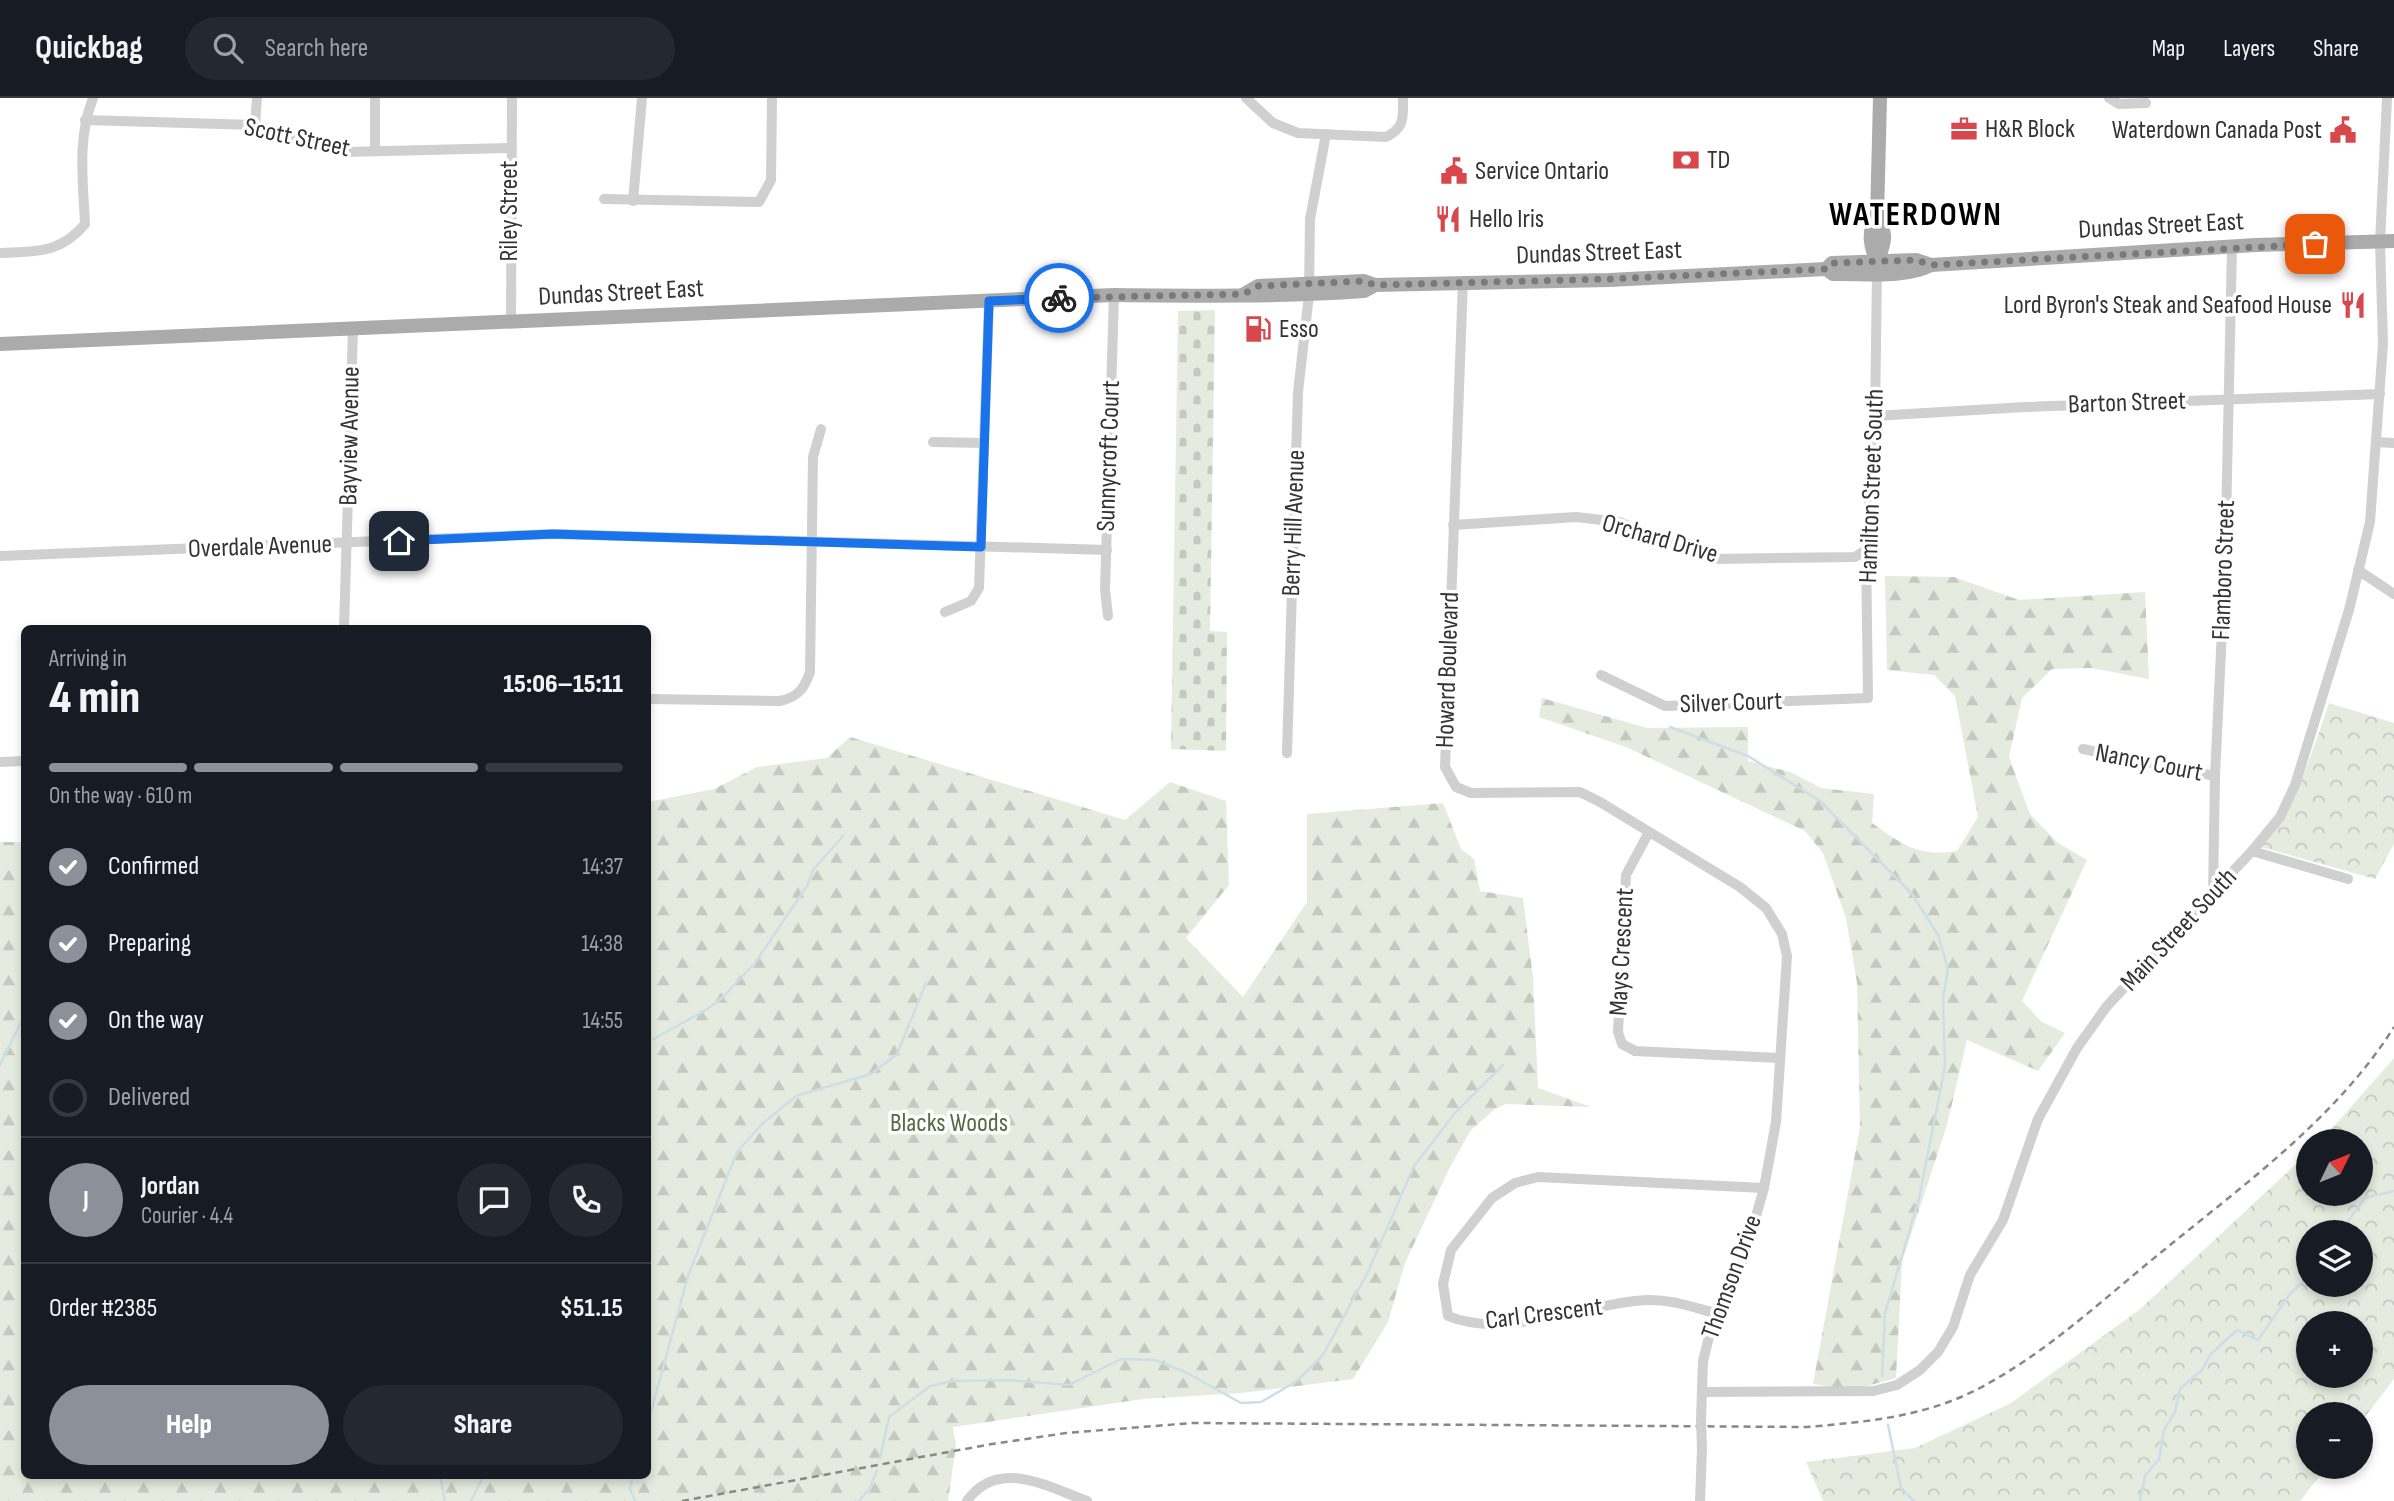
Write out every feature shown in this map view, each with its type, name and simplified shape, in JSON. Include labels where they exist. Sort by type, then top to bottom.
[{"type":"main road","points":[[1877,267],[1871,250],[1872,225],[1877,218],[1880,98]]},
{"type":"main road","name":"Dundas Street East","points":[[0,344],[989,301],[1244,294],[1258,286],[1310,289],[1364,281],[1375,285],[1609,279],[1826,269],[1832,263],[1877,267],[1916,260],[1931,265],[2232,247],[2387,242]]},
{"type":"street","points":[[0,253],[49,250],[72,239],[85,224],[81,162],[85,120],[93,98]]},
{"type":"street","points":[[255,125],[257,98]]},
{"type":"street","points":[[374,151],[375,98]]},
{"type":"street","name":"Riley Street","points":[[511,323],[509,148],[512,98]]},
{"type":"street","points":[[633,201],[642,98]]},
{"type":"street","points":[[604,199],[759,202],[771,180],[772,98]]},
{"type":"street","points":[[1246,98],[1273,123],[1297,133],[1387,137],[1403,123],[1403,98]]},
{"type":"street","points":[[2109,98],[2119,104],[2146,103]]},
{"type":"street","name":"Main Street South","points":[[1703,1392],[1873,1391],[1897,1384],[1920,1370],[1938,1352],[1954,1327],[1969,1275],[2003,1220],[2016,1190],[2038,1119],[2077,1048],[2107,1006],[2213,894],[2280,817],[2295,785],[2349,611],[2370,522],[2380,394],[2387,242],[2387,98]]},
{"type":"street","name":"Scott Street","points":[[85,120],[255,125],[346,152],[509,148]]},
{"type":"street","name":"Berry Hill Avenue","points":[[1287,753],[1298,392],[1310,289],[1310,219],[1326,134]]},
{"type":"street","name":"Flamboro Street","points":[[2213,894],[2215,776],[2225,568],[2232,247]]},
{"type":"street","name":"Hamilton Street South","points":[[1868,698],[1866,550],[1875,416],[1877,267]]},
{"type":"street","name":"Howard Boulevard","points":[[1463,281],[1445,767],[1456,787],[1471,793],[1580,792],[1740,887],[1766,908],[1782,934],[1787,956],[1776,1122]]},
{"type":"street","name":"Sunnycroft Court","points":[[1108,616],[1107,550],[1114,296]]},
{"type":"street","points":[[944,611],[967,604],[976,596],[981,547],[989,301]]},
{"type":"street","name":"Bayview Avenue","points":[[344,625],[353,328]]},
{"type":"street","name":"Barton Street","points":[[1875,416],[2025,407],[2380,394]]},
{"type":"street","points":[[651,699],[780,701],[794,698],[805,685],[810,672],[813,457],[821,429]]},
{"type":"street","points":[[933,442],[984,443]]},
{"type":"street","points":[[2376,442],[2394,443]]},
{"type":"street","name":"Orchard Drive","points":[[1453,525],[1576,517],[1619,522],[1714,559],[1855,557],[1866,550]]},
{"type":"street","name":"Overdale Avenue","points":[[0,556],[553,534],[1107,550]]},
{"type":"street","points":[[2358,570],[2394,594]]},
{"type":"street","name":"Silver Court","points":[[1601,675],[1665,706],[1868,698]]},
{"type":"street","name":"Nancy Court","points":[[2083,750],[2215,776]]},
{"type":"street","points":[[0,762],[21,761]]},
{"type":"street","name":"Mays Crescent","points":[[1649,832],[1626,875],[1622,900],[1618,1032],[1622,1044],[1635,1051],[1779,1058]]},
{"type":"street","points":[[2252,851],[2348,879]]},
{"type":"street","name":"Thomson Drive","points":[[1700,1501],[1703,1361],[1715,1313],[1730,1292],[1744,1258],[1764,1188],[1776,1122]]},
{"type":"street","name":"Carl Crescent","points":[[1715,1313],[1673,1301],[1644,1300],[1531,1321],[1463,1322],[1448,1316],[1443,1284],[1451,1250],[1492,1198],[1515,1183],[1538,1177],[1764,1188]]},
{"type":"street","points":[[967,1501],[972,1493],[993,1480],[1009,1475],[1031,1479],[1087,1501]]},
{"type":"green space","points":[[1215,310],[1210,631],[1227,632],[1226,751],[1171,749],[1178,311]]},
{"type":"green space","points":[[1885,576],[1954,577],[2019,600],[2145,592],[2149,679],[2091,668],[2052,669],[2022,698],[2009,757],[2030,814],[2058,843],[2087,860],[2022,1001],[2042,1022],[2065,1033],[2038,1071],[1967,1040],[1947,1125],[1902,1262],[1896,1378],[1853,1390],[1813,1384],[1860,1127],[1857,983],[1846,918],[1823,853],[1805,831],[1626,747],[1539,717],[1542,698],[1647,728],[1748,727],[1748,761],[1790,772],[1821,788],[1874,794],[1872,823],[1883,831],[1921,851],[1957,851],[1978,817],[1955,696],[1934,675],[1887,670]]},
{"type":"green space","points":[[2329,703],[2394,723],[2394,844],[2375,879],[2261,847],[2294,796]]},
{"type":"green space","name":"Blacks Woods","points":[[850,737],[1125,820],[1170,782],[1226,801],[1229,885],[1186,938],[1243,997],[1307,902],[1307,814],[1443,803],[1461,849],[1474,859],[1480,891],[1523,898],[1533,978],[1538,1088],[1591,1107],[1506,1104],[1495,1109],[1471,1130],[1451,1165],[1405,1263],[1388,1322],[1353,1379],[1241,1393],[1143,1399],[953,1427],[956,1445],[948,1501],[0,1501],[0,842],[21,842],[21,1479],[651,1479],[651,801],[714,789],[757,767],[827,758]]},
{"type":"green space","points":[[2394,1058],[2394,1379],[2373,1406],[2373,1402],[2296,1402],[2296,1479],[2317,1479],[2300,1501],[1823,1501],[1806,1462],[1915,1448],[2011,1403],[2139,1310],[2296,1164],[2296,1206],[2373,1206],[2373,1129],[2332,1129]]},
{"type":"waterway","points":[[1670,727],[1748,756],[1820,801],[1912,894],[1938,935],[1948,969],[1943,998],[1945,1066],[1919,1199],[1885,1313],[1882,1376]]},
{"type":"waterway","points":[[651,1040],[706,1010],[722,998],[755,963],[807,886],[813,870],[843,836]]},
{"type":"waterway","points":[[651,1412],[688,1276],[737,1152],[762,1124],[796,1096],[871,1074],[897,1054],[926,983]]},
{"type":"waterway","points":[[0,1065],[21,1022]]},
{"type":"waterway","points":[[880,1458],[889,1417],[930,1386],[953,1381],[1008,1380],[1069,1385],[1121,1359],[1155,1360],[1187,1373],[1241,1403],[1261,1402],[1297,1381],[1323,1355],[1368,1272],[1414,1166],[1455,1113],[1503,1065]]},
{"type":"waterway","points":[[2349,1220],[2365,1198],[2394,1191]]},
{"type":"waterway","points":[[2140,1501],[2145,1476],[2159,1459],[2164,1430],[2175,1412],[2180,1389],[2203,1369],[2210,1355],[2237,1330],[2258,1340],[2296,1288]]},
{"type":"waterway","points":[[1888,1425],[1901,1488],[1914,1501]]},
{"type":"waterway","points":[[859,1501],[870,1488],[877,1471]]},
{"type":"waterway","points":[[441,1479],[445,1501]]},
{"type":"waterway","points":[[471,1501],[482,1479]]},
{"type":"waterway","points":[[632,1479],[630,1488],[635,1501]]},
{"type":"railway","points":[[682,1501],[992,1444],[1066,1433],[1192,1423],[1807,1427],[1915,1412],[1976,1390],[2025,1361],[2071,1327],[2286,1150],[2344,1092],[2394,1027]]},
{"type":"way so far","points":[[1059,298],[1244,294],[1258,286],[1364,281],[1375,285],[1609,279],[1826,269],[1832,263],[1916,260],[1931,265],[2256,245],[2315,244]]},
{"type":"place","name":"H&R Block","points":[[1964,129]]},
{"type":"place","name":"Waterdown Canada Post","points":[[2343,130]]},
{"type":"place","name":"TD","points":[[1686,160]]},
{"type":"place","name":"Service Ontario","points":[[1454,171]]},
{"type":"place","name":"Hello Iris","points":[[1448,219]]},
{"type":"place","name":"Lord Byron's Steak and Seafood House","points":[[2353,305]]},
{"type":"place","name":"Esso","points":[[1258,329]]},
{"type":"district","name":"WATERDOWN","points":[[1916,215]]},
{"type":"route","points":[[399,541],[553,534],[981,547],[989,301],[1059,298]]}]
